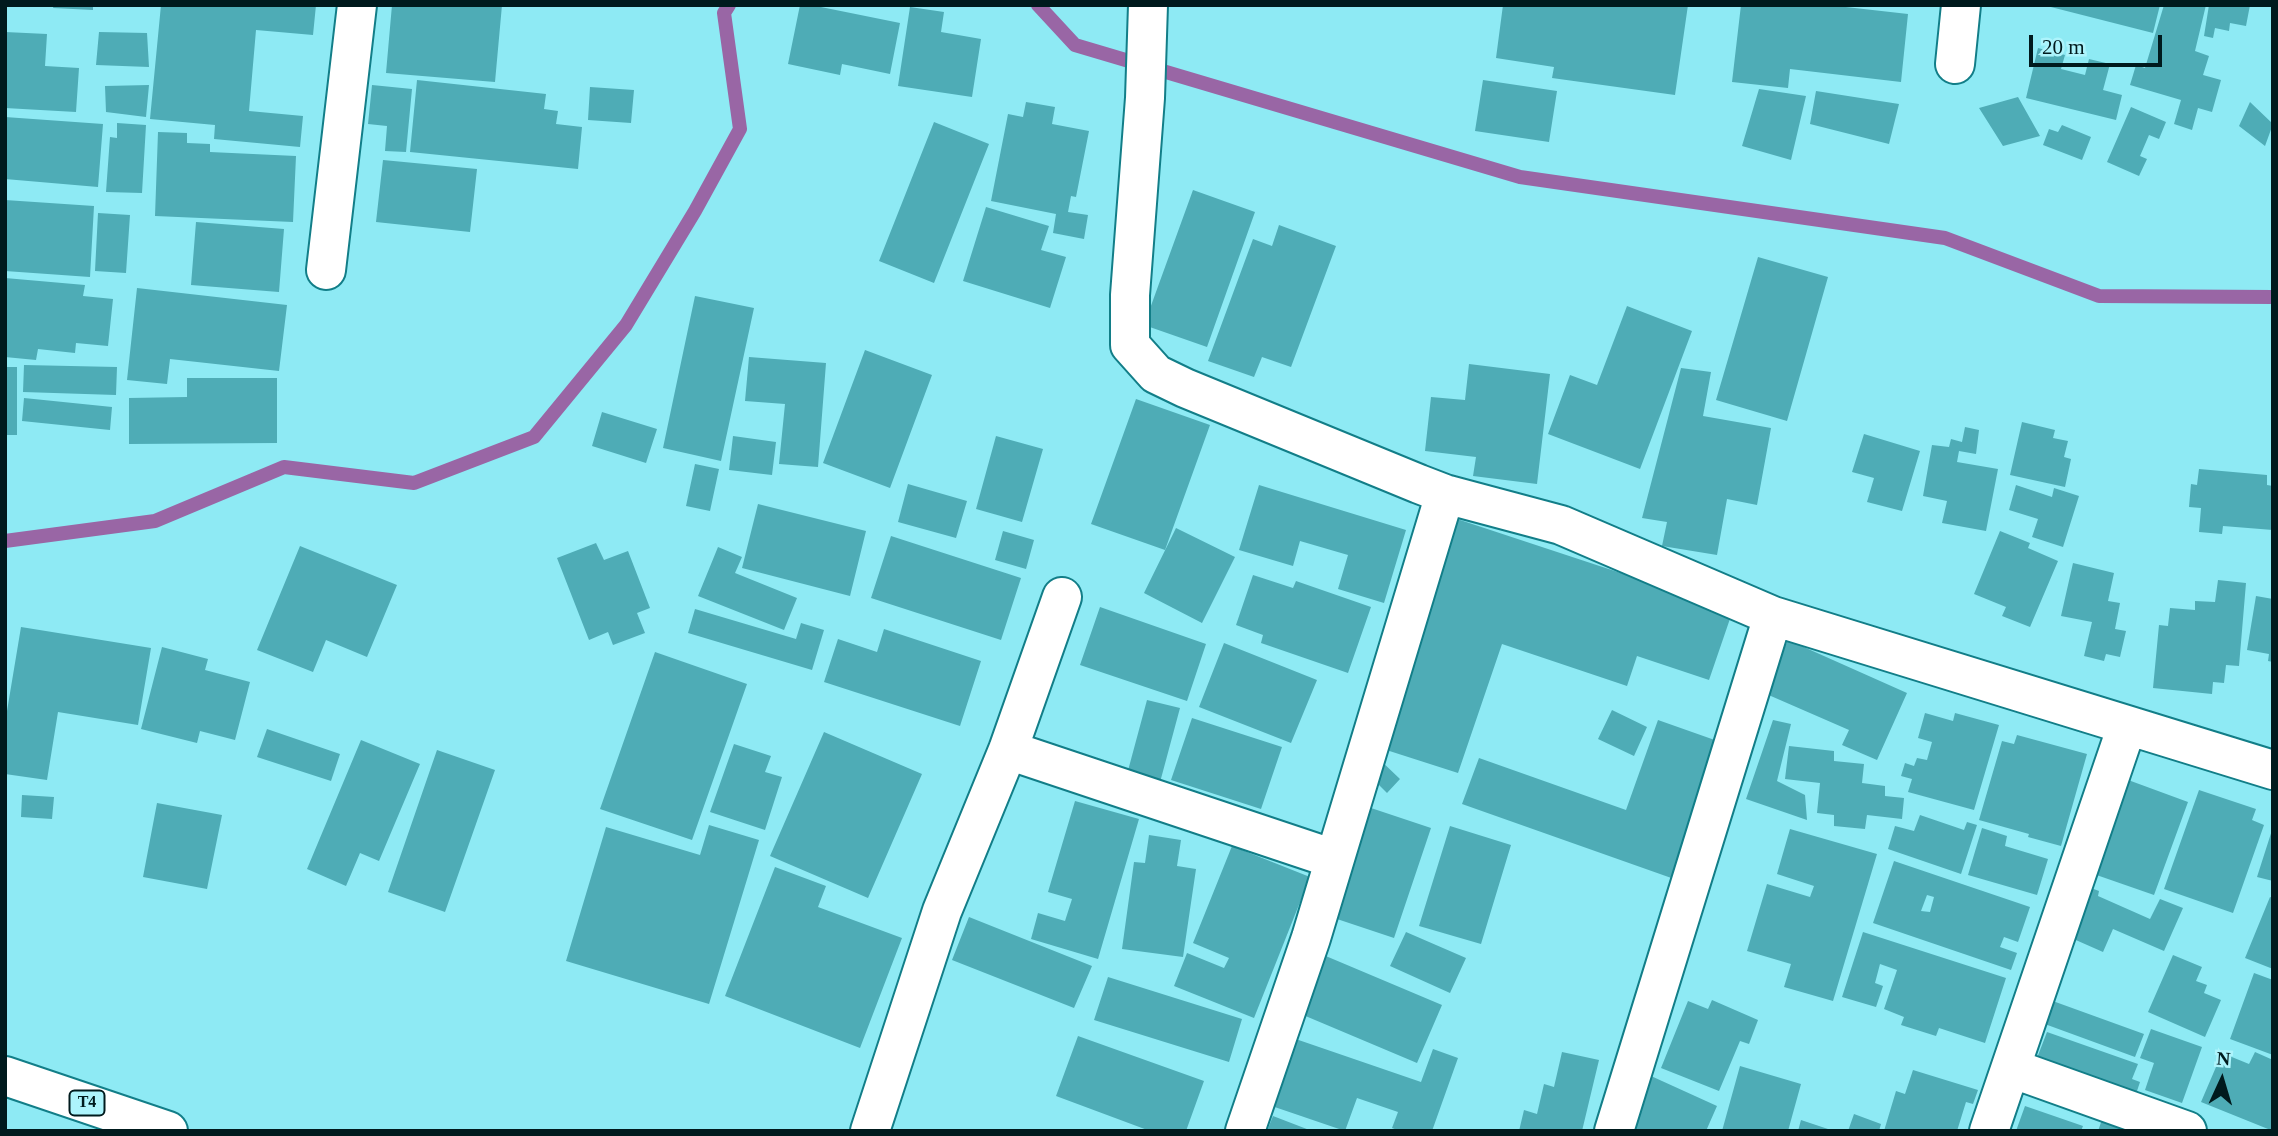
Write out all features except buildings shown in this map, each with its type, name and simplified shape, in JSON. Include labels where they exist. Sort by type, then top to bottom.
[{"type":"main road","points":[[326,270],[357,5]]},
{"type":"main road","points":[[1148,5],[1145,98],[1130,295],[1130,345],[1156,374],[1445,494],[1560,525],[1773,616],[2273,769]]},
{"type":"main road","points":[[1955,64],[1961,5]]},
{"type":"main road","points":[[1245,1131],[1311,938],[1445,494]]},
{"type":"main road","points":[[870,1131],[942,911],[1008,750],[1062,597]]},
{"type":"main road","points":[[1614,1131],[1773,616]]},
{"type":"main road","points":[[1989,1131],[2127,726]]},
{"type":"main road","points":[[1008,750],[1334,859]]},
{"type":"main road","points":[[2011,1068],[2188,1131]]},
{"type":"main road","name":"T4","points":[[5,1076],[168,1131]]},
{"type":"waterway","points":[[5,541],[155,521],[284,467],[414,483],[534,437],[626,325],[695,211],[740,129],[724,13],[729,5]]},
{"type":"waterway","points":[[1038,5],[1075,45],[1520,177],[1945,238],[2099,296],[2273,297]]}]
